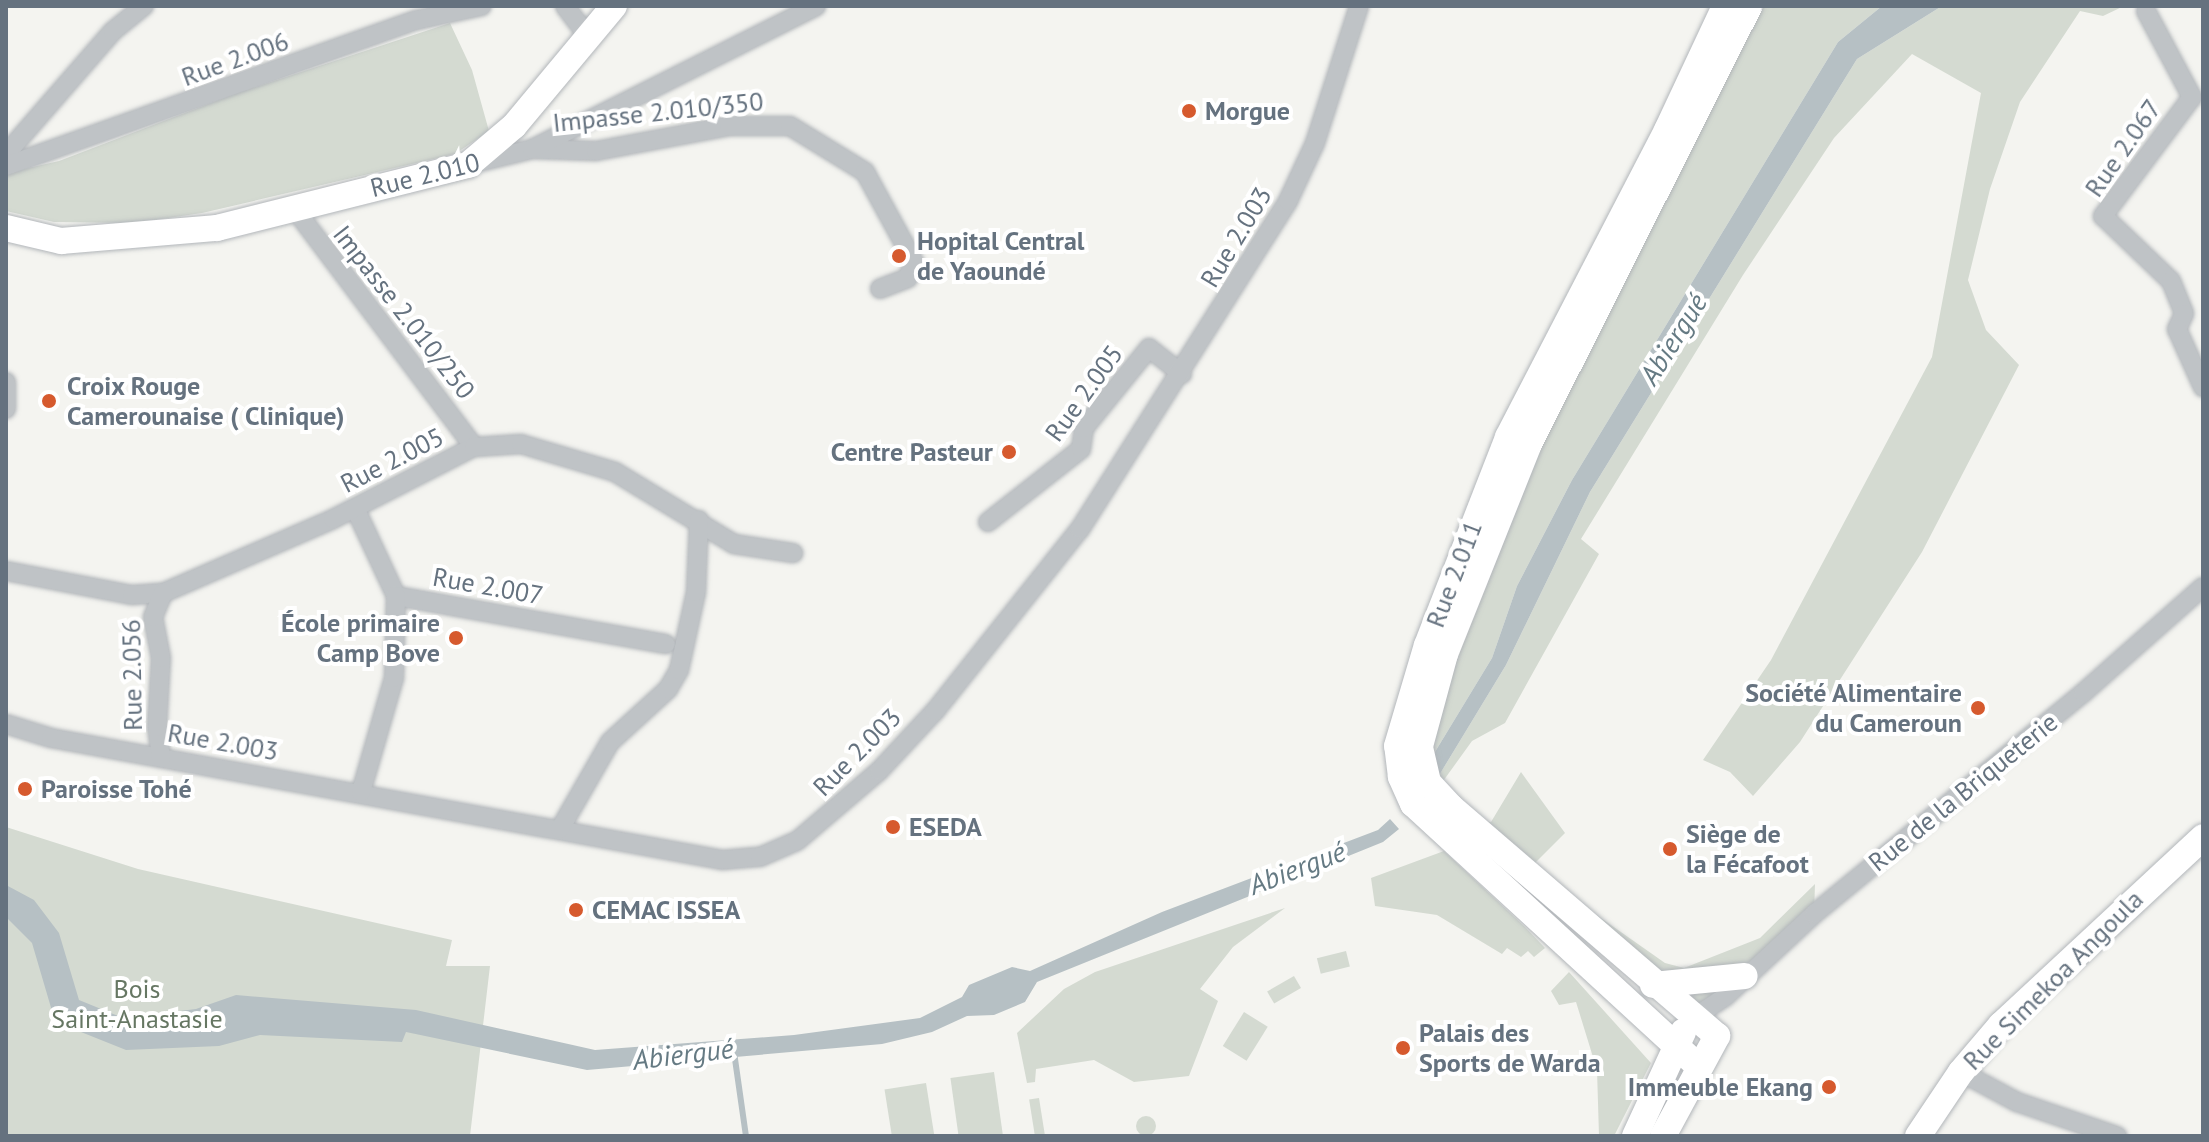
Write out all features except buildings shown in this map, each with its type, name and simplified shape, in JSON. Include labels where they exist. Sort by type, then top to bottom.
[{"type":"street","points":[[6,154],[113,31],[144,6]]},
{"type":"street","name":"Rue 2.006","points":[[6,166],[417,20],[482,6]]},
{"type":"street","points":[[565,6],[589,38]]},
{"type":"street","points":[[468,165],[514,126],[614,6]]},
{"type":"street","name":"Rue 2.010","points":[[6,228],[61,241],[114,241],[217,228],[532,149],[816,6]]},
{"type":"street","name":"Rue 2.003","points":[[6,724],[161,758],[722,860],[760,857],[797,841],[879,771],[1008,623],[1080,529],[1182,374],[1288,201],[1315,143],[1359,6]]},
{"type":"street","name":"Rue 2.011","points":[[1698,1066],[1413,804],[1401,777],[1397,746],[1427,645],[1508,437],[1667,130],[1725,6]]},
{"type":"street","name":"Rue 2.011","points":[[1717,1036],[1653,985],[1451,807],[1428,782],[1420,746],[1445,654],[1528,446],[1749,6]]},
{"type":"street","name":"Rue 2.067","points":[[2146,11],[2192,97],[2103,216],[2171,281],[2184,314],[2177,329],[2203,387]]},
{"type":"street","name":"Impasse 2.010/350","points":[[532,149],[596,151],[729,126],[790,126],[865,172],[914,262],[908,278],[880,289]]},
{"type":"street","name":"Impasse 2.010/250","points":[[294,208],[474,447]]},
{"type":"street","name":"Rue 2.005","points":[[988,522],[1081,449],[1084,428],[1149,348],[1182,374]]},
{"type":"street","points":[[6,382],[6,409]]},
{"type":"street","name":"Rue 2.005","points":[[6,571],[132,595],[163,593],[355,508],[474,447],[521,444],[579,458],[640,485],[734,544],[793,553]]},
{"type":"street","name":"Rue 2.007","points":[[355,508],[396,596],[666,644]]},
{"type":"street","points":[[560,829],[610,742],[668,689],[679,670],[696,592],[699,520]]},
{"type":"street","name":"Rue de la Briqueterie","points":[[1635,1136],[1675,1043],[1695,1017],[1725,997],[1745,976],[2203,587]]},
{"type":"street","name":"Rue 2.056","points":[[161,758],[157,727],[161,658],[153,617],[163,593]]},
{"type":"street","points":[[361,792],[394,678],[396,596]]},
{"type":"street","name":"Rue Simekoa Angoula","points":[[1918,1136],[1961,1072],[2001,1025],[2203,837]]},
{"type":"street","points":[[1653,985],[1745,976]]},
{"type":"street","points":[[1663,1136],[1698,1066],[1717,1036],[1725,997]]},
{"type":"street","points":[[1632,1005],[1655,1047],[1660,1077]]},
{"type":"street","points":[[1961,1072],[2017,1102],[2117,1136]]},
{"type":"green space","points":[[1749,6],[1882,6],[1838,42],[1572,480],[1517,586],[1492,658],[1424,770],[1423,724],[1528,446]]},
{"type":"green space","points":[[1942,6],[2124,6],[2103,16],[2080,11],[2020,102],[1990,189],[1968,280],[1986,330],[2019,365],[1922,552],[1800,742],[1753,796],[1730,772],[1703,760],[1771,660],[1932,357],[1981,93],[1912,54],[1834,138],[1743,275],[1581,539],[1599,554],[1505,723],[1472,741],[1441,784],[1480,821],[1491,822],[1521,772],[1565,833],[1534,864],[1571,897],[1665,963],[1684,968],[1760,938],[1815,884],[1814,914],[1695,1017],[1432,787],[1506,665],[1590,492],[1857,59]]},
{"type":"green space","points":[[450,23],[472,70],[489,131],[455,154],[202,213],[134,223],[54,222],[6,211],[6,173],[59,161],[237,93]]},
{"type":"green space","name":"Bois Saint-Anastasie","points":[[6,827],[138,869],[452,940],[446,966],[490,966],[470,1136],[6,1136]]},
{"type":"green space","points":[[1444,851],[1545,948],[1534,957],[1528,951],[1521,957],[1507,948],[1502,954],[1437,915],[1375,906],[1371,878]]},
{"type":"green space","points":[[1285,908],[1233,947],[1200,989],[1218,1001],[1189,1076],[1134,1082],[1094,1060],[1036,1069],[1035,1082],[1027,1083],[1017,1033],[1064,989],[1095,972]]},
{"type":"green space","points":[[1346,951],[1350,967],[1321,974],[1317,958]]},
{"type":"green space","points":[[1569,972],[1651,1063],[1614,1136],[1599,1136],[1597,1070],[1576,1002],[1559,1005],[1551,991]]},
{"type":"green space","points":[[1294,976],[1301,988],[1274,1004],[1267,991]]},
{"type":"green space","points":[[1244,1012],[1268,1027],[1247,1061],[1223,1046]]},
{"type":"green space","points":[[994,1072],[1003,1136],[959,1136],[950,1078]]},
{"type":"green space","points":[[926,1083],[934,1136],[892,1136],[885,1090]]},
{"type":"green space","points":[[1039,1098],[1045,1136],[1035,1136],[1029,1100]]},
{"type":"green space","points":[[1146,1116],[1153,1119],[1156,1126],[1153,1133],[1146,1136],[1139,1133],[1136,1126],[1139,1119]]},
{"type":"water","name":"Abiergué","points":[[1882,6],[1942,6],[1857,59],[1590,492],[1506,665],[1432,787],[1424,770],[1492,658],[1517,586],[1572,480],[1838,42]]},
{"type":"water","name":"Abiergué","points":[[1390,819],[1399,829],[1383,842],[1037,982],[1025,1002],[994,1015],[967,1016],[932,1032],[882,1044],[587,1070],[406,1032],[402,1042],[260,1035],[219,1046],[126,1050],[81,1032],[52,1011],[32,943],[6,917],[6,885],[34,900],[59,933],[79,1000],[123,1018],[196,1009],[236,995],[416,1010],[595,1050],[794,1035],[920,1018],[962,997],[969,985],[1012,967],[1030,971],[1162,912],[1378,830]]},
{"type":"waterway","name":"Abiergué","points":[[734,1052],[746,1136]]},
{"type":"place","name":"Morgue","points":[[1189,111]]},
{"type":"place","name":"Hopital Central de Yaoundé","points":[[899,256]]},
{"type":"place","name":"Croix Rouge Camerounaise ( Clinique)","points":[[49,401]]},
{"type":"place","name":"Centre Pasteur","points":[[1009,452]]},
{"type":"place","name":"École primaire Camp Bove","points":[[456,638]]},
{"type":"place","name":"Société Alimentaire du Cameroun","points":[[1978,708]]},
{"type":"place","name":"Paroisse Tohé","points":[[25,789]]},
{"type":"place","name":"ESEDA","points":[[893,827]]},
{"type":"place","name":"Siège de la Fécafoot","points":[[1670,849]]},
{"type":"place","name":"CEMAC ISSEA","points":[[576,910]]},
{"type":"place","name":"Palais des Sports de Warda","points":[[1403,1048]]},
{"type":"place","name":"Immeuble Ekang","points":[[1829,1087]]}]
